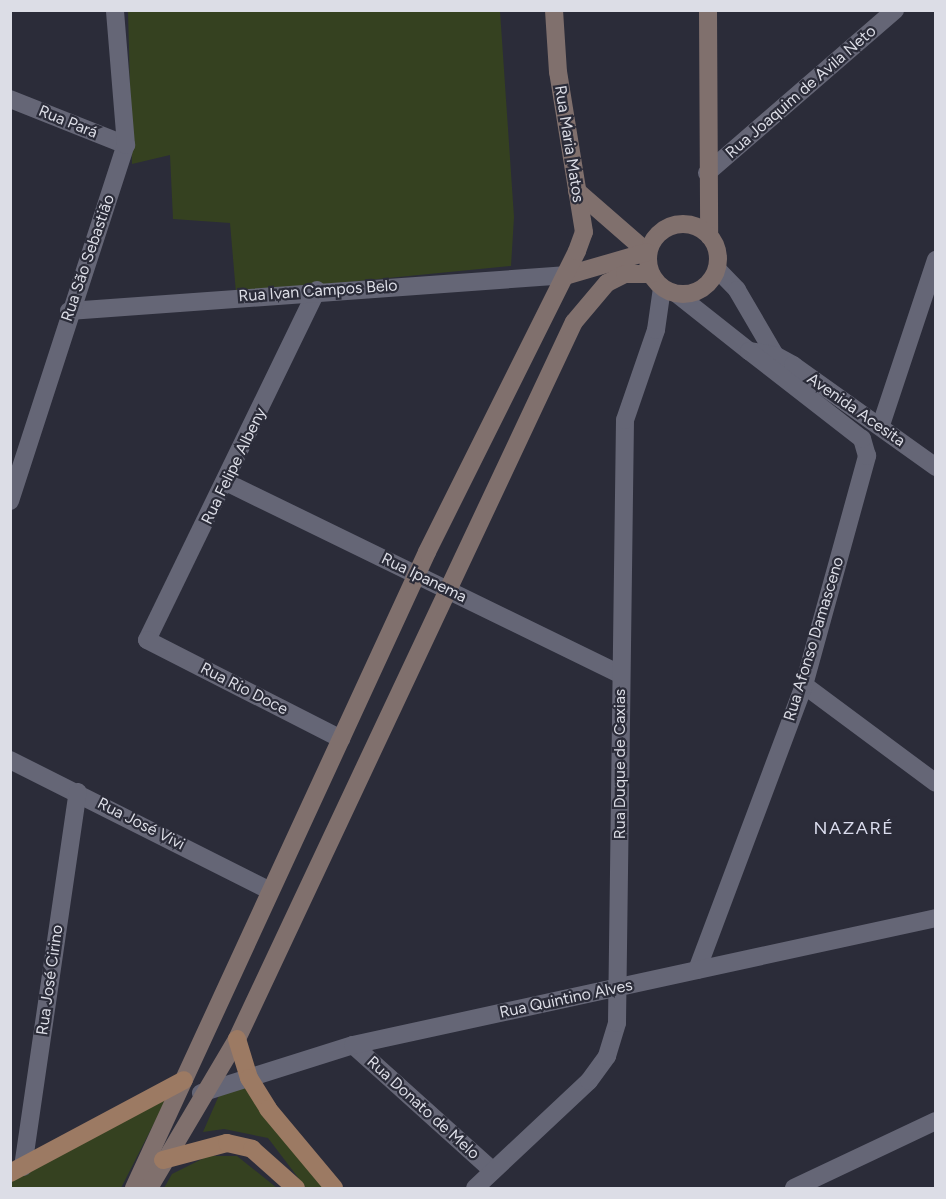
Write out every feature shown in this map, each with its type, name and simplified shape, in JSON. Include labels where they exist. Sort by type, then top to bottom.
[{"type":"main road","name":"Rua Maria Matos","points":[[134,1188],[417,575],[568,275],[584,232],[554,10]]},
{"type":"main road","points":[[149,1188],[201,1094],[237,1039],[574,322],[607,283],[625,274],[664,286],[704,289],[717,269],[718,255],[709,237],[708,10]]},
{"type":"main road","points":[[577,191],[647,252],[664,286]]},
{"type":"main road","points":[[568,275],[647,252],[669,226],[691,224],[709,237]]},
{"type":"main road","points":[[237,1039],[249,1078],[268,1109],[334,1188]]},
{"type":"main road","points":[[17,1170],[184,1080]]},
{"type":"main road","points":[[163,1160],[227,1143],[252,1149],[297,1188]]},
{"type":"street","name":"Rua São Sebastião","points":[[10,501],[16,461],[126,145],[115,10]]},
{"type":"street","name":"Rua Joaquim de Avila Neto","points":[[707,173],[896,10]]},
{"type":"street","name":"Rua Pará","points":[[10,99],[126,145]]},
{"type":"street","points":[[881,426],[936,260]]},
{"type":"street","name":"Avenida Acesita","points":[[717,269],[737,290],[775,355]]},
{"type":"street","name":"Rua Ivan Campos Belo","points":[[69,311],[317,290],[568,275]]},
{"type":"street","name":"Avenida Acesita","points":[[664,286],[749,351],[775,355],[881,426],[936,467]]},
{"type":"street","name":"Rua Duque de Caxias","points":[[475,1188],[561,1112],[607,1056],[620,987],[620,674],[625,420],[656,330],[664,286]]},
{"type":"street","name":"Rua Felipe Albeny","points":[[147,640],[228,483],[317,290]]},
{"type":"street","name":"Rua Afonso Damasceno","points":[[697,970],[804,685],[867,456],[862,439],[749,351]]},
{"type":"street","name":"Rua Ipanema","points":[[228,483],[620,674]]},
{"type":"street","name":"Rua Rio Doce","points":[[147,640],[341,738]]},
{"type":"street","points":[[804,685],[936,783]]},
{"type":"street","name":"Rua José Vivi","points":[[10,760],[78,792],[270,891]]},
{"type":"street","name":"Rua José Cirino","points":[[17,1170],[78,792]]},
{"type":"street","name":"Rua Quintino Alves","points":[[201,1094],[353,1045],[936,918]]},
{"type":"street","name":"Rua Donato de Melo","points":[[353,1045],[493,1171]]},
{"type":"street","points":[[794,1188],[936,1121]]},
{"type":"green space","points":[[128,11],[500,11],[514,217],[511,266],[236,293],[230,223],[173,219],[170,155],[132,164]]},
{"type":"green space","points":[[246,1085],[329,1188],[306,1188],[268,1138],[224,1129],[203,1132],[220,1093]]},
{"type":"green space","points":[[170,1092],[121,1188],[11,1188],[11,1179]]},
{"type":"green space","points":[[208,1156],[237,1156],[277,1188],[164,1188],[172,1174]]},
{"type":"district","name":"NAZARÉ","points":[[854,828]]}]
